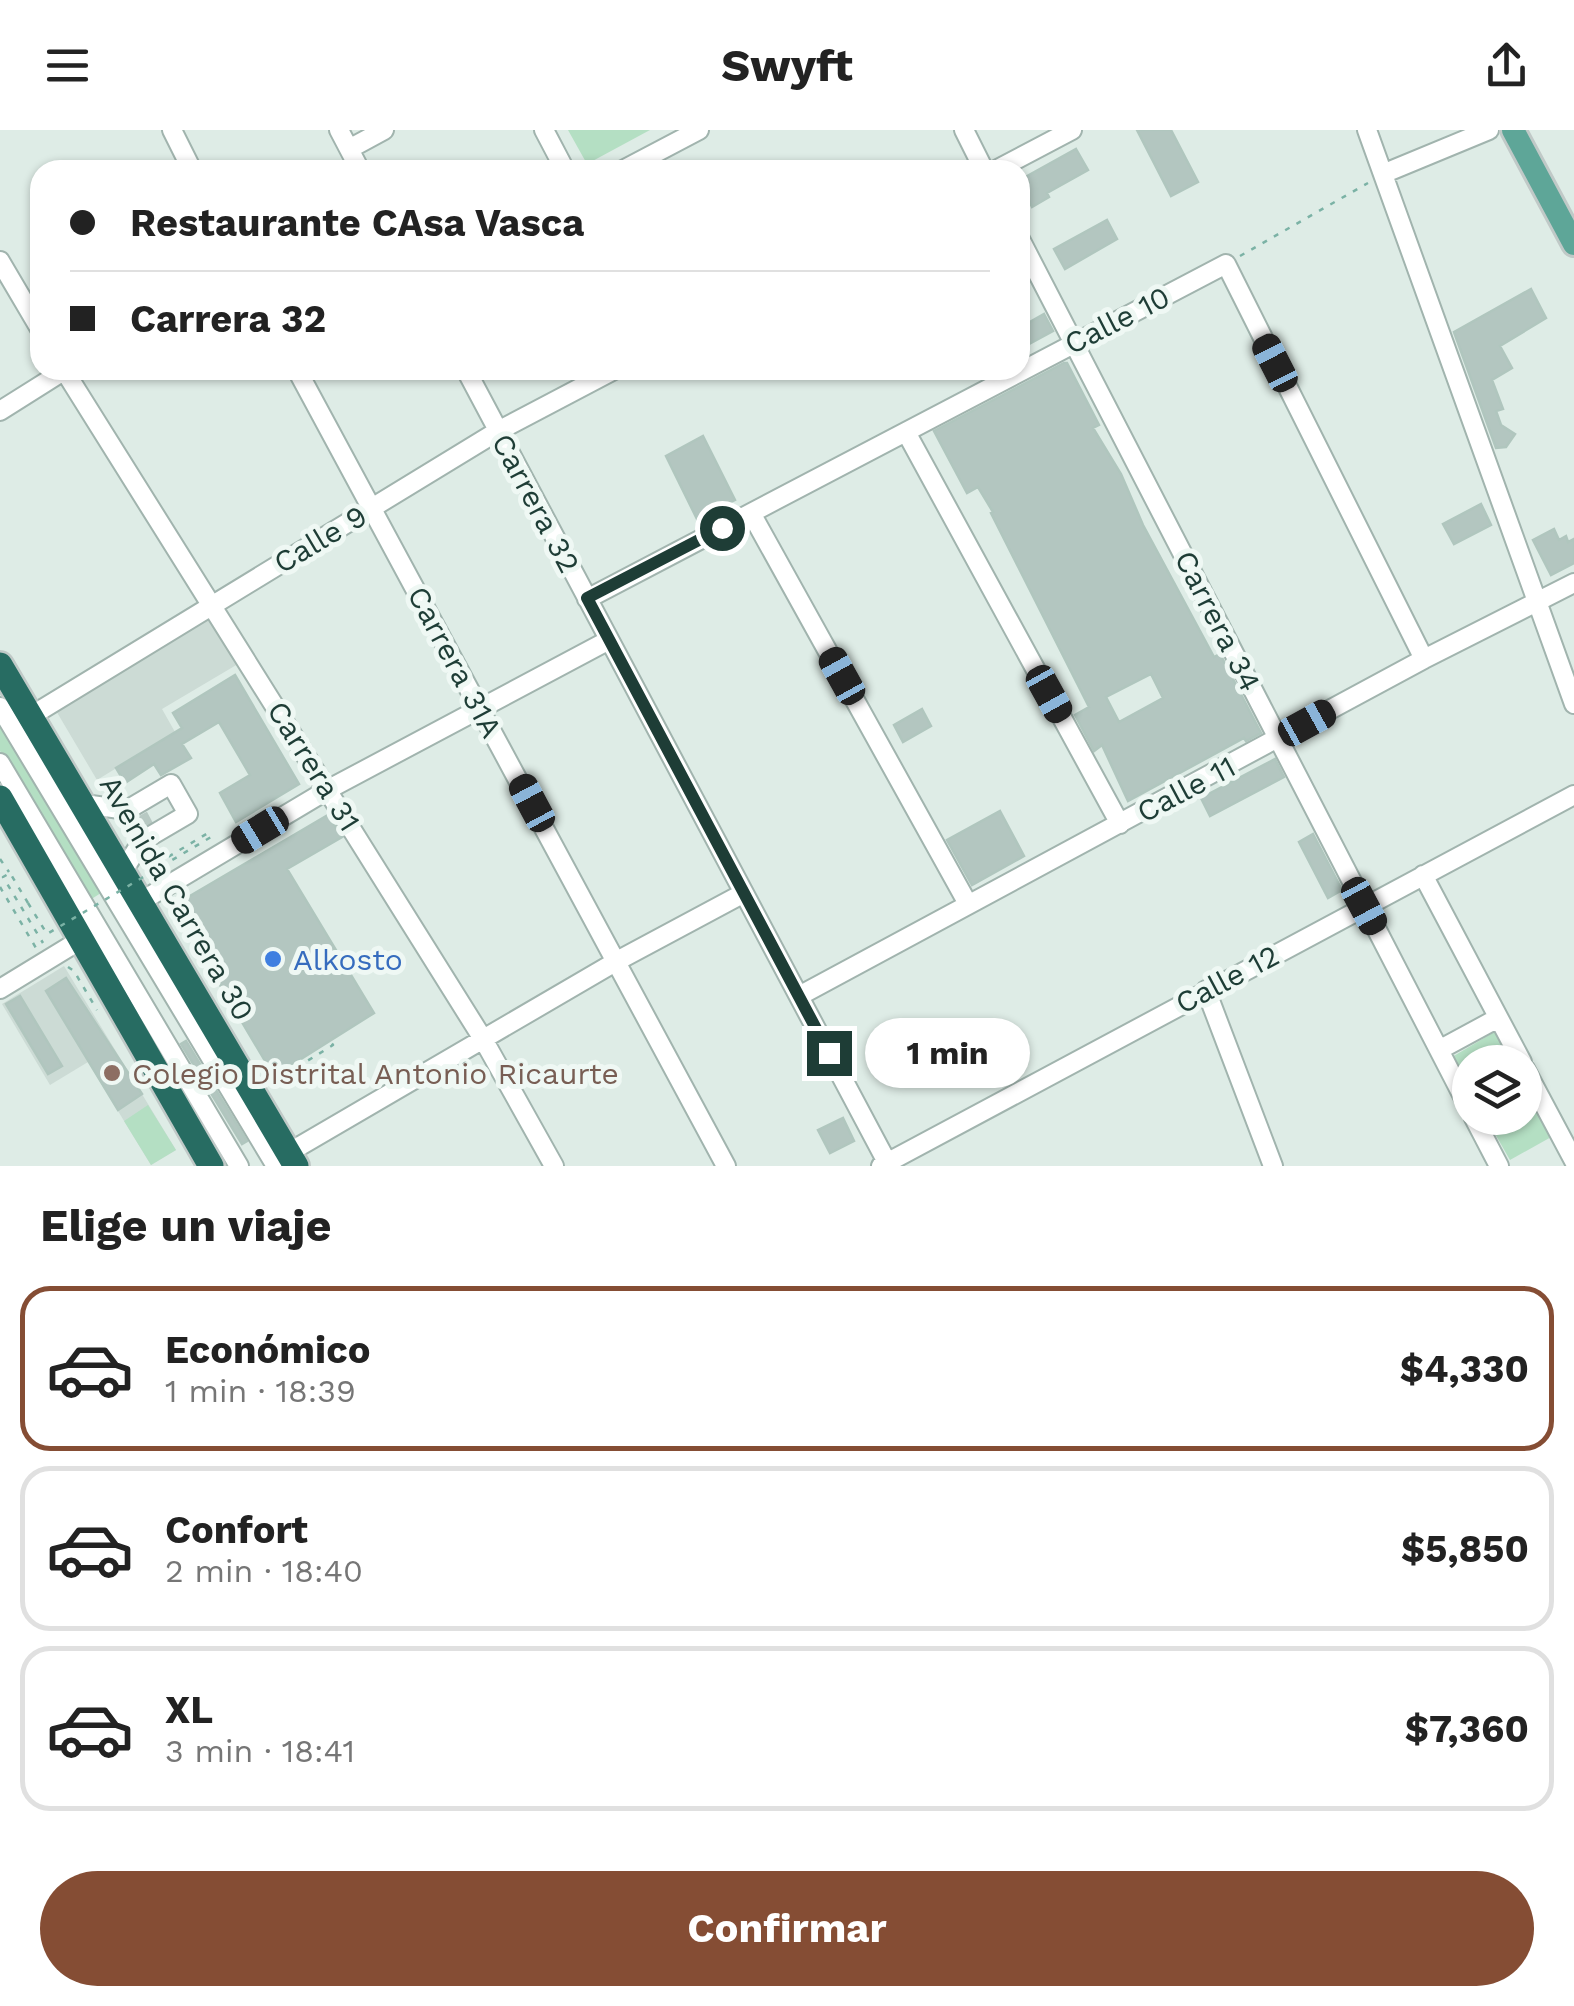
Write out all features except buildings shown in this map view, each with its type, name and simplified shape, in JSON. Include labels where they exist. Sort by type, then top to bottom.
[{"type":"highway","name":"Avenida Carrera 30","points":[[0,664],[84,804],[134,871],[140,902],[287,1162]]},
{"type":"highway","points":[[0,798],[211,1166]]},
{"type":"main road","points":[[1513,130],[1574,244]]},
{"type":"street","points":[[172,130],[187,160]]},
{"type":"street","points":[[339,130],[355,160]]},
{"type":"street","points":[[349,149],[384,130]]},
{"type":"street","points":[[544,130],[560,160]]},
{"type":"street","points":[[642,160],[700,130]]},
{"type":"street","points":[[964,130],[979,160]]},
{"type":"street","points":[[1015,160],[1072,130]]},
{"type":"street","points":[[1367,130],[1574,704]]},
{"type":"street","points":[[1385,174],[1490,130]]},
{"type":"street","name":"Carrera 34","points":[[1030,259],[1452,1074]]},
{"type":"street","points":[[0,262],[30,312]]},
{"type":"street","points":[[1226,264],[1424,659]]},
{"type":"street","name":"Calle 10","points":[[1030,365],[1226,264]]},
{"type":"street","points":[[0,411],[49,380]]},
{"type":"street","name":"Carrera 31","points":[[71,380],[484,1039],[554,1166]]},
{"type":"street","name":"Carrera 31A","points":[[302,380],[726,1166]]},
{"type":"street","name":"Carrera 32","points":[[471,380],[886,1165]]},
{"type":"street","name":"Calle 9","points":[[31,716],[498,431],[595,380]]},
{"type":"street","name":"Calle 10","points":[[587,598],[1002,380]]},
{"type":"street","points":[[906,432],[1120,824]]},
{"type":"street","points":[[752,512],[968,904]]},
{"type":"street","name":"Calle 11","points":[[799,996],[1424,659],[1574,583]]},
{"type":"street","points":[[140,902],[329,789],[609,640]]},
{"type":"street","points":[[0,707],[287,1162],[484,1039],[744,893]]},
{"type":"street","points":[[0,762],[240,1166]]},
{"type":"street","name":"Calle 12","points":[[886,1165],[1574,795]]},
{"type":"street","points":[[84,804],[139,824],[134,871]]},
{"type":"street","points":[[1423,875],[1512,1045]]},
{"type":"street","points":[[0,988],[82,939]]},
{"type":"street","points":[[1206,990],[1273,1166]]},
{"type":"street","points":[[1440,1050],[1498,1018]]},
{"type":"street","points":[[1542,1104],[1572,1163]]},
{"type":"street","points":[[1483,1135],[1499,1166]]},
{"type":"path","points":[[1226,264],[1385,174]]},
{"type":"path","points":[[8,852],[0,858],[46,934],[211,838],[208,832],[158,863],[134,871]]},
{"type":"path","points":[[10,873],[3,877],[39,935]]},
{"type":"path","points":[[0,887],[34,946],[74,971],[103,1020]]},
{"type":"path","points":[[275,1081],[333,1046],[330,1041]]},
{"type":"shaded area","points":[[208,617],[238,664],[162,709],[175,732],[97,780],[55,709]]},
{"type":"shaded area","name":"Colegio Distrital Antonio Ricaurte","points":[[64,966],[176,1150],[151,1165],[88,1062],[50,1085],[2,1004]]},
{"type":"green space","points":[[568,130],[650,130],[594,160],[585,160]]},
{"type":"green space","points":[[0,718],[104,891],[90,900],[0,751]]},
{"type":"green space","points":[[1496,1031],[1504,1045],[1472,1045]]},
{"type":"green space","points":[[148,1105],[176,1150],[151,1165],[124,1121]]},
{"type":"green space","points":[[1542,1116],[1553,1136],[1510,1160],[1496,1135],[1542,1135]]},
{"type":"tunnel","points":[[139,816],[146,829]]},
{"type":"place","name":"Alkosto","points":[[273,959]]},
{"type":"place","name":"Colegio Distrital Antonio Ricaurte","points":[[112,1073]]},
{"type":"route","points":[[722,528],[587,598],[829,1053]]}]
